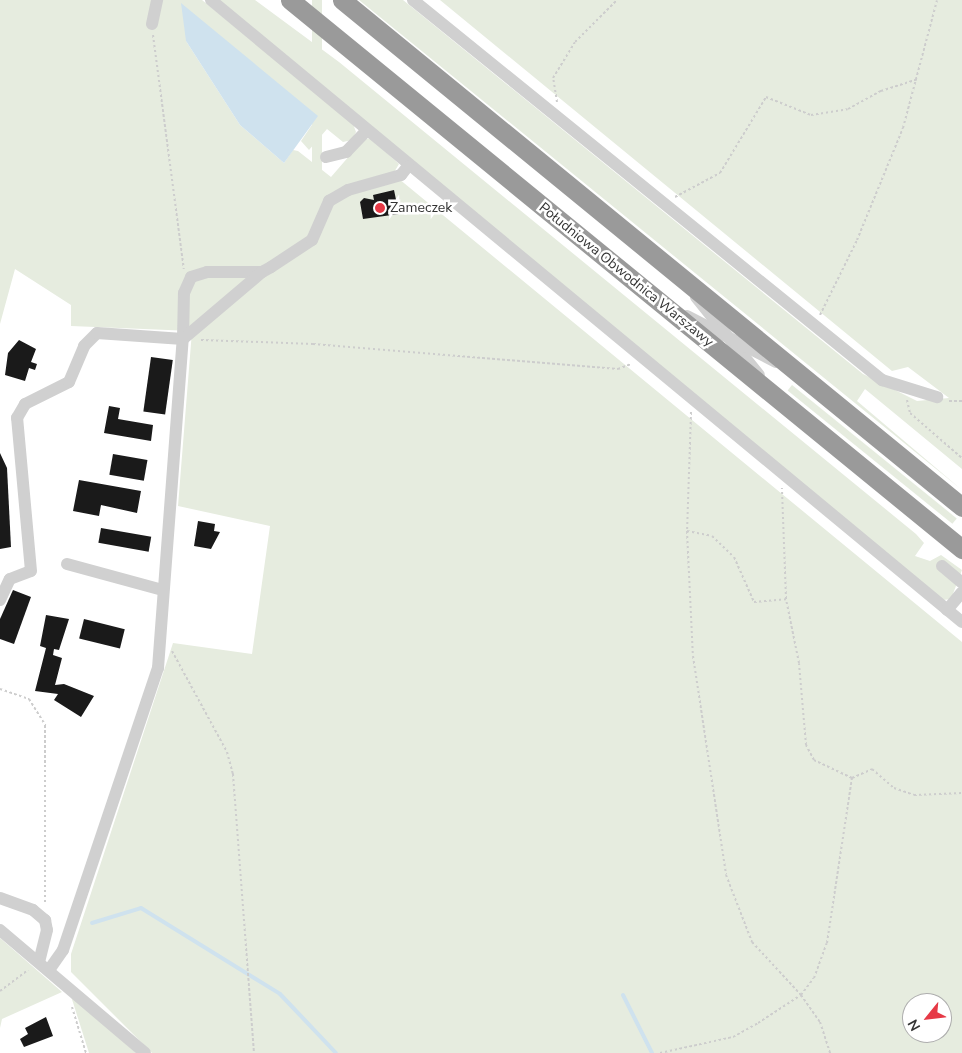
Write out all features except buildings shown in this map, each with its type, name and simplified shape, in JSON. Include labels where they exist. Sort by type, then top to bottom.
[{"type":"highway","name":"Południowa Obwodnica Warszawy","points":[[290,0],[957,545]]},
{"type":"highway","points":[[342,0],[962,507]]},
{"type":"street","points":[[152,24],[157,0]]},
{"type":"street","points":[[211,0],[641,360],[962,622]]},
{"type":"street","points":[[413,0],[560,122],[664,203],[882,380],[905,391],[937,397]]},
{"type":"street","points":[[326,157],[346,152],[367,130]]},
{"type":"street","points":[[0,600],[10,579],[31,571],[17,418],[25,404],[69,382],[84,346],[97,333],[183,339],[262,272],[312,240],[324,206],[333,198],[401,175],[408,166]]},
{"type":"street","points":[[49,970],[63,950],[158,668],[186,283],[207,272],[262,272]]},
{"type":"street","points":[[679,276],[779,400]]},
{"type":"street","points":[[659,302],[800,375]]},
{"type":"street","points":[[68,564],[163,590]]},
{"type":"street","points":[[942,566],[962,582]]},
{"type":"street","points":[[947,610],[962,592]]},
{"type":"street","points":[[0,898],[33,910],[45,920],[47,930],[38,962]]},
{"type":"street","points":[[0,930],[145,1053]]},
{"type":"path","points":[[560,122],[554,78],[576,42],[617,0]]},
{"type":"path","points":[[815,326],[881,183],[918,79],[937,0]]},
{"type":"path","points":[[152,24],[186,283]]},
{"type":"path","points":[[664,203],[720,173],[766,97],[810,115],[848,109],[881,91],[918,79]]},
{"type":"path","points":[[183,339],[313,344],[618,369],[641,360]]},
{"type":"path","points":[[905,391],[910,413],[962,458]]},
{"type":"path","points":[[691,400],[687,530],[693,656],[726,875],[752,942],[801,994],[820,1022],[830,1053]]},
{"type":"path","points":[[781,473],[786,599],[799,663],[806,745],[814,760],[852,778],[872,769],[894,788],[914,795],[962,793]]},
{"type":"path","points":[[687,530],[712,536],[734,557],[754,602],[786,599]]},
{"type":"path","points":[[162,631],[227,752],[233,774],[254,1053]]},
{"type":"path","points":[[0,689],[29,699],[45,725],[45,920]]},
{"type":"path","points":[[660,1053],[733,1037],[801,994],[814,978],[827,943],[852,778]]},
{"type":"path","points":[[0,991],[38,962]]},
{"type":"path","points":[[64,983],[86,1053]]},
{"type":"shaded area","points":[[0,0],[202,0],[352,121],[356,132],[352,140],[343,142],[327,129],[309,150],[301,141],[318,116],[186,41],[240,125],[284,163],[293,150],[298,151],[331,177],[363,140],[370,138],[399,164],[393,174],[962,642],[962,1053],[152,1053],[71,972],[71,954],[173,643],[252,654],[270,526],[178,506],[192,331],[71,326],[71,305],[15,269],[0,324]]},
{"type":"shaded area","points":[[219,0],[255,0],[339,62],[916,534],[924,543],[915,556],[930,561],[941,555],[962,570],[951,599],[943,600]]},
{"type":"shaded area","points":[[312,0],[322,0],[322,435],[312,435]]},
{"type":"shaded area","points":[[359,0],[403,0],[863,374],[917,401],[949,398],[908,367],[892,371],[440,0],[962,0],[962,469],[865,389],[857,401],[962,490]]},
{"type":"shaded area","points":[[792,385],[957,518],[952,524],[788,390]]},
{"type":"shaded area","points":[[0,938],[62,992],[2,1019],[0,1028]]},
{"type":"shaded area","points":[[70,993],[136,1053],[89,1053]]},
{"type":"water","points":[[181,3],[318,116],[284,163],[240,125],[186,41]]},
{"type":"waterway","points":[[92,923],[141,908],[280,994],[336,1053]]},
{"type":"waterway","points":[[623,995],[652,1053]]},
{"type":"place","name":"Zameczek","points":[[380,208]]}]
